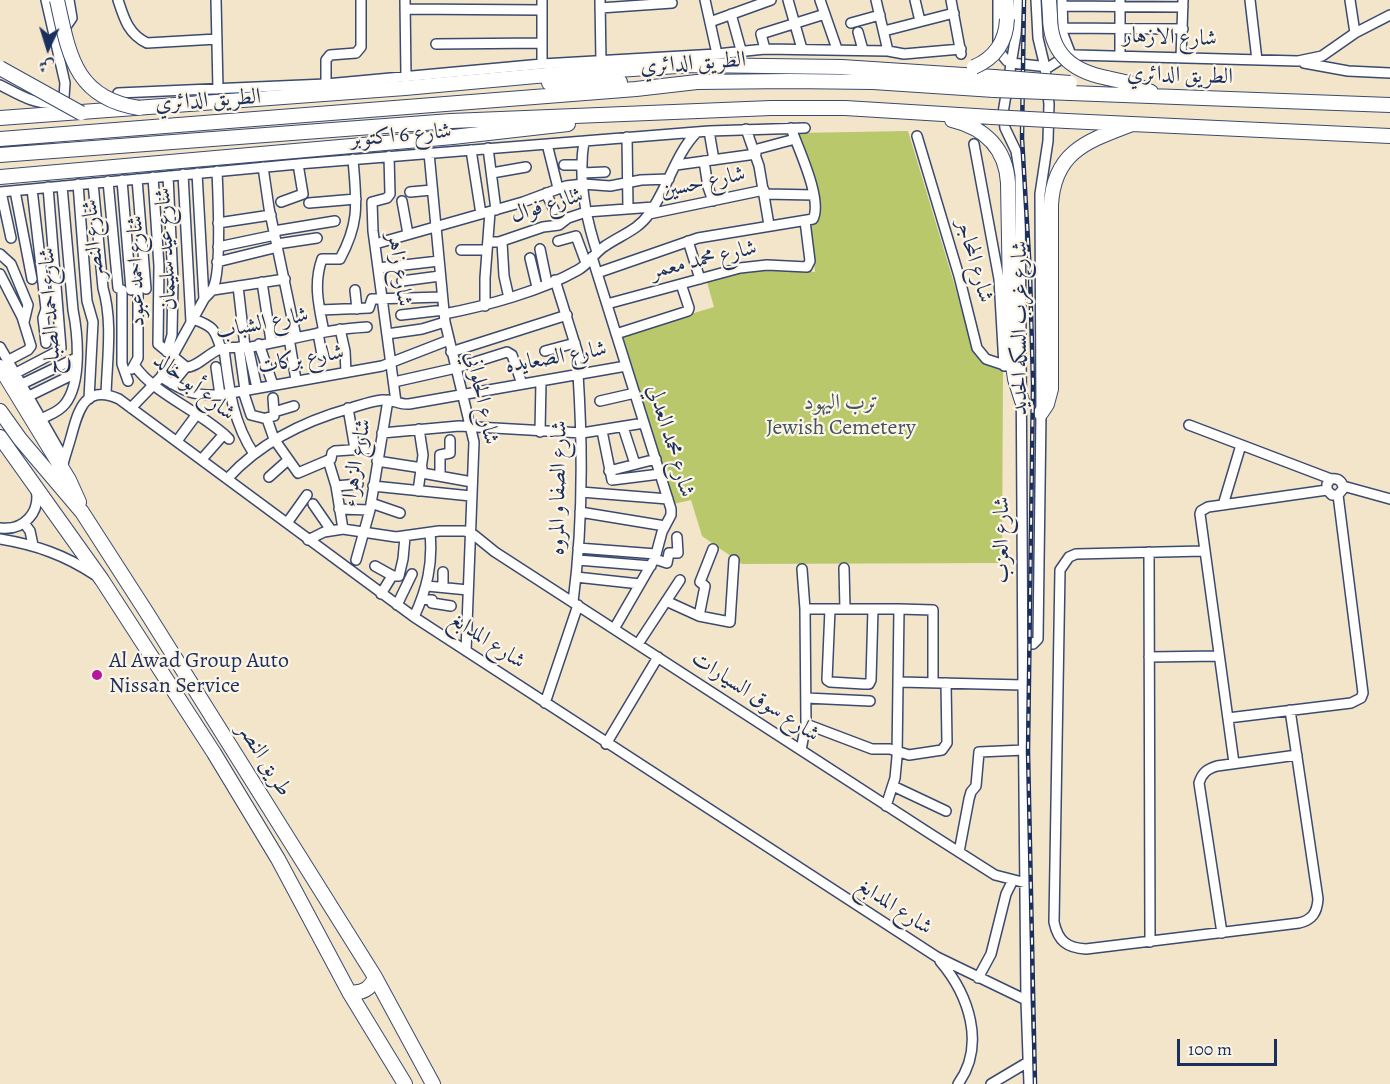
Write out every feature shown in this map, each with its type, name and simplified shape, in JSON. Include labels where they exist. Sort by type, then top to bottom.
[{"type":"highway","points":[[57,0],[68,50],[80,74],[91,87],[105,97],[122,105],[139,108]]},
{"type":"highway","points":[[950,74],[988,60],[1002,42],[1006,27],[1006,0]]},
{"type":"highway","points":[[1058,2],[1051,33],[1062,56],[1082,71],[1134,84],[1159,95]]},
{"type":"highway","points":[[0,118],[558,74],[711,65],[851,67],[950,74],[994,84]]},
{"type":"highway","points":[[0,68],[81,112]]},
{"type":"highway","points":[[480,81],[519,83],[697,82]]},
{"type":"highway","name":"الطريق الدائري","points":[[0,139],[636,89],[697,82],[994,84],[1070,88],[1093,94],[1390,105]]},
{"type":"highway","name":"الطريق الدائري","points":[[0,155],[451,121],[782,108],[918,111],[1067,121],[1390,136]]},
{"type":"highway","points":[[0,177],[453,136],[698,111]]},
{"type":"highway","points":[[918,111],[965,123],[983,132],[997,146],[1005,164],[1008,183],[1010,341],[1013,368],[1022,401]]},
{"type":"highway","points":[[1041,412],[1047,404],[1051,389],[1051,205],[1054,181],[1066,160],[1083,144],[1132,124]]},
{"type":"highway","points":[[4,364],[49,448],[63,464],[82,512]]},
{"type":"highway","points":[[0,398],[1,412]]},
{"type":"highway","name":"طريق النصر","points":[[1,412],[20,439],[82,512],[147,613],[375,977],[433,1084]]},
{"type":"highway","name":"طريق النصر","points":[[0,437],[102,580],[214,753],[260,829],[349,992],[405,1084]]},
{"type":"highway","points":[[349,992],[366,990],[375,977]]},
{"type":"street","points":[[0,85],[36,101],[52,104],[61,100],[65,92],[65,83],[46,0]]},
{"type":"street","points":[[54,31],[65,28],[69,24],[72,12],[69,0]]},
{"type":"street","points":[[118,0],[127,26],[138,39],[147,43],[217,39]]},
{"type":"street","points":[[216,0],[218,89]]},
{"type":"street","points":[[326,84],[327,57],[333,54],[356,53],[361,47],[361,0]]},
{"type":"street","points":[[705,0],[717,54]]},
{"type":"street","points":[[710,22],[769,0]]},
{"type":"street","points":[[788,0],[802,49]]},
{"type":"street","points":[[820,0],[837,49]]},
{"type":"street","points":[[876,0],[888,51]]},
{"type":"street","points":[[915,0],[920,21]]},
{"type":"street","points":[[118,93],[326,84],[542,64],[717,54],[741,50],[837,49],[888,51],[904,54],[961,51],[951,0]]},
{"type":"street","points":[[998,0],[998,47],[1002,55],[1011,63],[1045,67]]},
{"type":"street","points":[[1013,368],[1020,175],[1016,151],[1003,118],[1016,34],[1018,0]]},
{"type":"street","name":"شارع غرب السكه الحديد","points":[[1023,644],[1033,645],[1038,639],[1041,412],[1040,195],[1049,122],[1045,67],[1038,38],[1036,0]]},
{"type":"street","points":[[1250,0],[1257,60]]},
{"type":"street","points":[[1350,0],[1355,33]]},
{"type":"street","points":[[1071,55],[1064,41],[1058,2],[1183,4],[1181,58]]},
{"type":"street","points":[[600,62],[600,4],[672,3]]},
{"type":"street","points":[[1120,3],[1120,56]]},
{"type":"street","points":[[406,77],[405,4],[541,5],[542,64]]},
{"type":"street","points":[[884,31],[954,13]]},
{"type":"street","points":[[731,14],[741,50]]},
{"type":"street","points":[[765,49],[761,34],[825,14]]},
{"type":"street","points":[[851,23],[880,15]]},
{"type":"street","name":"شارع الازهار","points":[[1298,61],[1322,56],[1355,33],[1390,15]]},
{"type":"street","points":[[1062,28],[1183,29]]},
{"type":"street","points":[[858,32],[863,50]]},
{"type":"street","points":[[436,44],[542,43]]},
{"type":"street","name":"شارع الازهار","points":[[1045,67],[1052,66],[1071,55],[1298,61],[1336,70],[1390,73]]},
{"type":"street","points":[[597,273],[688,241],[769,225],[810,220],[814,216],[814,195],[791,128]]},
{"type":"street","name":"شارع 6 اكتوبر","points":[[1,192],[488,148],[709,131],[805,128]]},
{"type":"street","points":[[746,129],[755,152],[769,225]]},
{"type":"street","points":[[709,131],[714,160]]},
{"type":"street","points":[[401,315],[444,315],[485,306],[551,282],[579,269],[592,257],[638,227],[652,211],[686,143],[697,132]]},
{"type":"street","name":"شارع المحاجر","points":[[917,136],[959,276],[977,348],[986,359],[1013,368]]},
{"type":"street","points":[[627,137],[628,209]]},
{"type":"street","points":[[676,165],[755,152],[795,139]]},
{"type":"street","points":[[584,141],[583,184],[592,257]]},
{"type":"street","points":[[547,144],[560,188],[568,200]]},
{"type":"street","points":[[974,144],[1013,368]]},
{"type":"street","points":[[485,306],[492,173],[488,148]]},
{"type":"street","points":[[471,150],[489,212]]},
{"type":"street","name":"شارع الحلواني","points":[[429,153],[444,315],[451,352],[471,427],[474,453],[466,651]]},
{"type":"street","points":[[309,203],[383,199],[390,194],[389,156]]},
{"type":"street","points":[[322,355],[320,310],[316,288],[321,261],[327,258],[338,260],[342,256],[355,224],[353,159]]},
{"type":"street","points":[[704,161],[708,187],[713,201]]},
{"type":"street","points":[[281,202],[303,195],[298,164]]},
{"type":"street","points":[[564,165],[605,172]]},
{"type":"street","points":[[263,167],[285,279],[296,380]]},
{"type":"street","points":[[492,173],[526,167]]},
{"type":"street","points":[[131,408],[158,381],[170,354],[204,299],[213,290],[218,262],[217,171]]},
{"type":"street","points":[[197,173],[204,299]]},
{"type":"street","name":"شارع عيد سليمان","points":[[183,174],[192,320]]},
{"type":"street","points":[[168,176],[173,280],[170,354]]},
{"type":"street","name":"شارع احمد عبود","points":[[153,177],[159,288],[157,342],[160,348],[170,354]]},
{"type":"street","points":[[122,180],[134,289],[138,358],[126,377],[122,364],[134,289],[137,179]]},
{"type":"street","points":[[375,244],[531,200],[560,188],[583,184],[610,186],[640,180],[669,179]]},
{"type":"street","name":"شارع النصر","points":[[108,182],[117,288],[134,289]]},
{"type":"street","points":[[63,464],[78,411],[89,399],[106,395],[108,318],[93,183]]},
{"type":"street","points":[[78,184],[87,301],[93,322],[89,399]]},
{"type":"street","name":"شارع احمد الصباح","points":[[41,419],[64,406],[71,393],[76,373],[76,322],[62,186]]},
{"type":"street","points":[[14,374],[60,349],[48,187]]},
{"type":"street","points":[[32,189],[46,309],[43,318],[46,343]]},
{"type":"street","points":[[410,192],[432,190]]},
{"type":"street","points":[[15,191],[32,279]]},
{"type":"street","points":[[1,192],[11,238]]},
{"type":"street","name":"شارع حسين","points":[[652,211],[764,192],[814,195]]},
{"type":"street","points":[[546,193],[554,210]]},
{"type":"street","name":"شارع زاهر","points":[[372,201],[375,244],[394,382],[392,401]]},
{"type":"street","points":[[402,201],[408,234]]},
{"type":"street","name":"شارع فوال","points":[[461,250],[488,246],[543,227],[559,225],[568,218],[586,212],[628,209],[652,211]]},
{"type":"street","points":[[218,223],[271,215]]},
{"type":"street","points":[[218,262],[276,239],[335,221]]},
{"type":"street","name":"شارع محمد معمر","points":[[607,304],[758,265],[805,268],[809,266],[805,221]]},
{"type":"street","points":[[558,241],[576,236],[592,257]]},
{"type":"street","points":[[218,247],[276,239],[317,238]]},
{"type":"street","points":[[688,241],[700,279]]},
{"type":"street","points":[[502,242],[504,276],[509,298]]},
{"type":"street","name":"شارع الصفا و المروه","points":[[540,249],[551,282],[567,315],[575,343],[581,374],[582,433],[575,604],[545,703]]},
{"type":"street","points":[[0,254],[11,264],[28,305],[24,322]]},
{"type":"street","name":"شارع محمد العدلي","points":[[592,257],[671,513],[654,560],[614,628]]},
{"type":"street","points":[[530,258],[537,287]]},
{"type":"street","points":[[378,268],[439,261]]},
{"type":"street","points":[[0,274],[24,322],[31,347],[4,364]]},
{"type":"street","points":[[402,281],[440,276]]},
{"type":"street","points":[[213,290],[285,279]]},
{"type":"street","points":[[262,282],[272,341]]},
{"type":"street","points":[[616,334],[688,311],[681,284]]},
{"type":"street","points":[[238,286],[244,347],[244,391],[252,416],[270,415],[294,406]]},
{"type":"street","points":[[134,289],[159,288]]},
{"type":"street","points":[[355,290],[357,309]]},
{"type":"street","points":[[320,310],[369,308],[371,299],[442,297]]},
{"type":"street","points":[[387,334],[422,329],[444,315]]},
{"type":"street","points":[[451,352],[567,315]]},
{"type":"street","points":[[192,320],[207,324],[214,329],[222,349],[225,394]]},
{"type":"street","name":"شارع الشباب","points":[[186,367],[193,366],[206,356],[222,349],[340,329],[367,327]]},
{"type":"street","points":[[340,329],[345,351],[346,372]]},
{"type":"street","name":"شارع بركات","points":[[158,381],[198,395],[225,394],[391,363],[449,340]]},
{"type":"street","points":[[545,351],[575,343]]},
{"type":"street","points":[[260,344],[273,385]]},
{"type":"street","points":[[0,347],[4,364],[14,374],[41,419],[63,464]]},
{"type":"street","points":[[244,347],[257,388]]},
{"type":"street","points":[[394,382],[456,368],[509,352],[522,384]]},
{"type":"street","points":[[170,354],[186,367],[172,384]]},
{"type":"street","points":[[20,385],[76,358]]},
{"type":"street","name":"شارع أبو خالد","points":[[135,366],[158,381],[226,436],[202,459]]},
{"type":"street","name":"شارع الصعايده","points":[[228,478],[274,439],[316,418],[348,408],[392,401],[409,404],[626,366]]},
{"type":"street","points":[[216,367],[238,424],[254,454]]},
{"type":"street","points":[[27,397],[76,373]]},
{"type":"street","points":[[540,432],[541,381]]},
{"type":"street","points":[[600,401],[635,393]]},
{"type":"street","name":"شارع المدابغ","points":[[106,395],[119,399],[202,459],[381,594],[606,744],[937,957],[1026,1000]]},
{"type":"street","points":[[273,398],[270,415],[274,439],[300,473],[328,460],[334,452],[379,448]]},
{"type":"street","name":"شارع الزهراء","points":[[356,560],[370,506],[382,433],[392,401]]},
{"type":"street","name":"شارع العزب","points":[[1022,401],[1026,1000],[1029,1084]]},
{"type":"street","points":[[348,408],[355,449]]},
{"type":"street","points":[[177,441],[196,414]]},
{"type":"street","points":[[382,433],[471,427],[582,433],[644,423]]},
{"type":"street","points":[[1189,425],[1331,480],[1339,480],[1343,486],[1390,499]]},
{"type":"street","points":[[623,427],[635,464]]},
{"type":"street","points":[[418,491],[423,455],[419,429]]},
{"type":"street","points":[[602,431],[610,475],[614,481],[660,474]]},
{"type":"street","points":[[440,476],[440,455],[450,453],[450,440]]},
{"type":"street","points":[[1223,505],[1240,445]]},
{"type":"street","points":[[610,475],[635,464],[656,459]]},
{"type":"street","points":[[268,477],[288,460]]},
{"type":"street","points":[[328,460],[336,486],[343,529]]},
{"type":"street","points":[[377,461],[471,483]]},
{"type":"street","points":[[1331,480],[1327,484],[1327,490],[1332,495],[1338,495]]},
{"type":"street","points":[[336,486],[354,485],[350,496]]},
{"type":"street","points":[[0,528],[10,528],[24,523],[31,516],[36,507],[35,486]]},
{"type":"street","points":[[373,486],[471,496]]},
{"type":"street","points":[[1228,718],[1351,703],[1361,698],[1363,693],[1338,495],[1343,486]]},
{"type":"street","points":[[1234,763],[1200,514],[1204,508],[1327,490]]},
{"type":"street","points":[[581,492],[668,499]]},
{"type":"street","points":[[287,523],[308,495]]},
{"type":"street","points":[[314,504],[332,530]]},
{"type":"street","points":[[339,509],[370,506],[400,513]]},
{"type":"street","points":[[580,512],[665,526]]},
{"type":"street","points":[[24,523],[32,535],[33,545]]},
{"type":"street","points":[[308,540],[332,530],[343,529],[405,537],[430,533],[470,532]]},
{"type":"street","name":"شارع سوق السيارات","points":[[470,532],[495,552],[886,806],[995,875],[1026,884]]},
{"type":"street","points":[[414,617],[427,586],[431,558],[430,533]]},
{"type":"street","points":[[375,566],[393,576],[399,576],[405,537]]},
{"type":"street","points":[[579,548],[667,563],[669,553],[678,553],[677,537]]},
{"type":"street","points":[[0,539],[33,545],[66,557],[102,580]]},
{"type":"street","points":[[699,616],[705,587],[700,582],[713,549]]},
{"type":"street","points":[[1204,551],[1076,554],[1069,557],[1060,570],[1054,922],[1056,934],[1064,943],[1074,949],[1150,942],[1307,921],[1314,916],[1318,908],[1318,899],[1290,710]]},
{"type":"street","points":[[1149,552],[1150,942]]},
{"type":"street","points":[[578,560],[654,560]]},
{"type":"street","points":[[666,601],[711,620],[731,622],[734,560]]},
{"type":"street","points":[[844,567],[845,609]]},
{"type":"street","points":[[801,750],[806,724],[805,609],[802,569]]},
{"type":"street","points":[[443,572],[443,587]]},
{"type":"street","points":[[397,605],[412,574]]},
{"type":"street","points":[[381,594],[393,576]]},
{"type":"street","points":[[576,577],[640,584]]},
{"type":"street","points":[[638,644],[680,580]]},
{"type":"street","points":[[427,586],[468,590]]},
{"type":"street","points":[[422,599],[451,606]]},
{"type":"street","points":[[805,609],[933,610],[933,683]]},
{"type":"street","points":[[830,609],[827,680],[864,684],[869,684],[872,680],[873,609]]},
{"type":"street","points":[[886,806],[893,786],[898,751],[899,609]]},
{"type":"street","points":[[1149,657],[1219,656]]},
{"type":"street","points":[[606,744],[658,657]]},
{"type":"street","points":[[899,682],[1023,685]]},
{"type":"street","points":[[806,724],[864,747],[918,755],[942,750],[947,743],[945,683]]},
{"type":"street","points":[[806,698],[870,701]]},
{"type":"street","points":[[959,852],[969,799],[976,786],[979,752],[983,750],[1024,750]]},
{"type":"street","points":[[1222,933],[1199,783],[1205,771],[1210,768],[1297,755]]},
{"type":"street","points":[[893,786],[946,811]]},
{"type":"street","points":[[978,978],[991,954],[1006,894],[1013,880]]},
{"type":"street","name":"شارع المدابغ","points":[[937,957],[959,990],[973,1028],[971,1058],[958,1084]]},
{"type":"street","points":[[991,1084],[1028,1062]]},
{"type":"green space","name":"ترب اليهود Jewish Cemetery","points":[[908,131],[976,356],[1003,372],[1002,563],[742,564],[702,536],[691,500],[673,504],[621,335],[714,307],[707,282],[768,269],[815,272],[809,224],[818,221],[816,196],[796,133]]},
{"type":"railway","points":[[1024,0],[1022,138],[1030,274],[1033,383],[1028,751],[1035,1084]]},
{"type":"place","name":"Al Awad Group Auto Nissan Service","points":[[97,675]]}]
